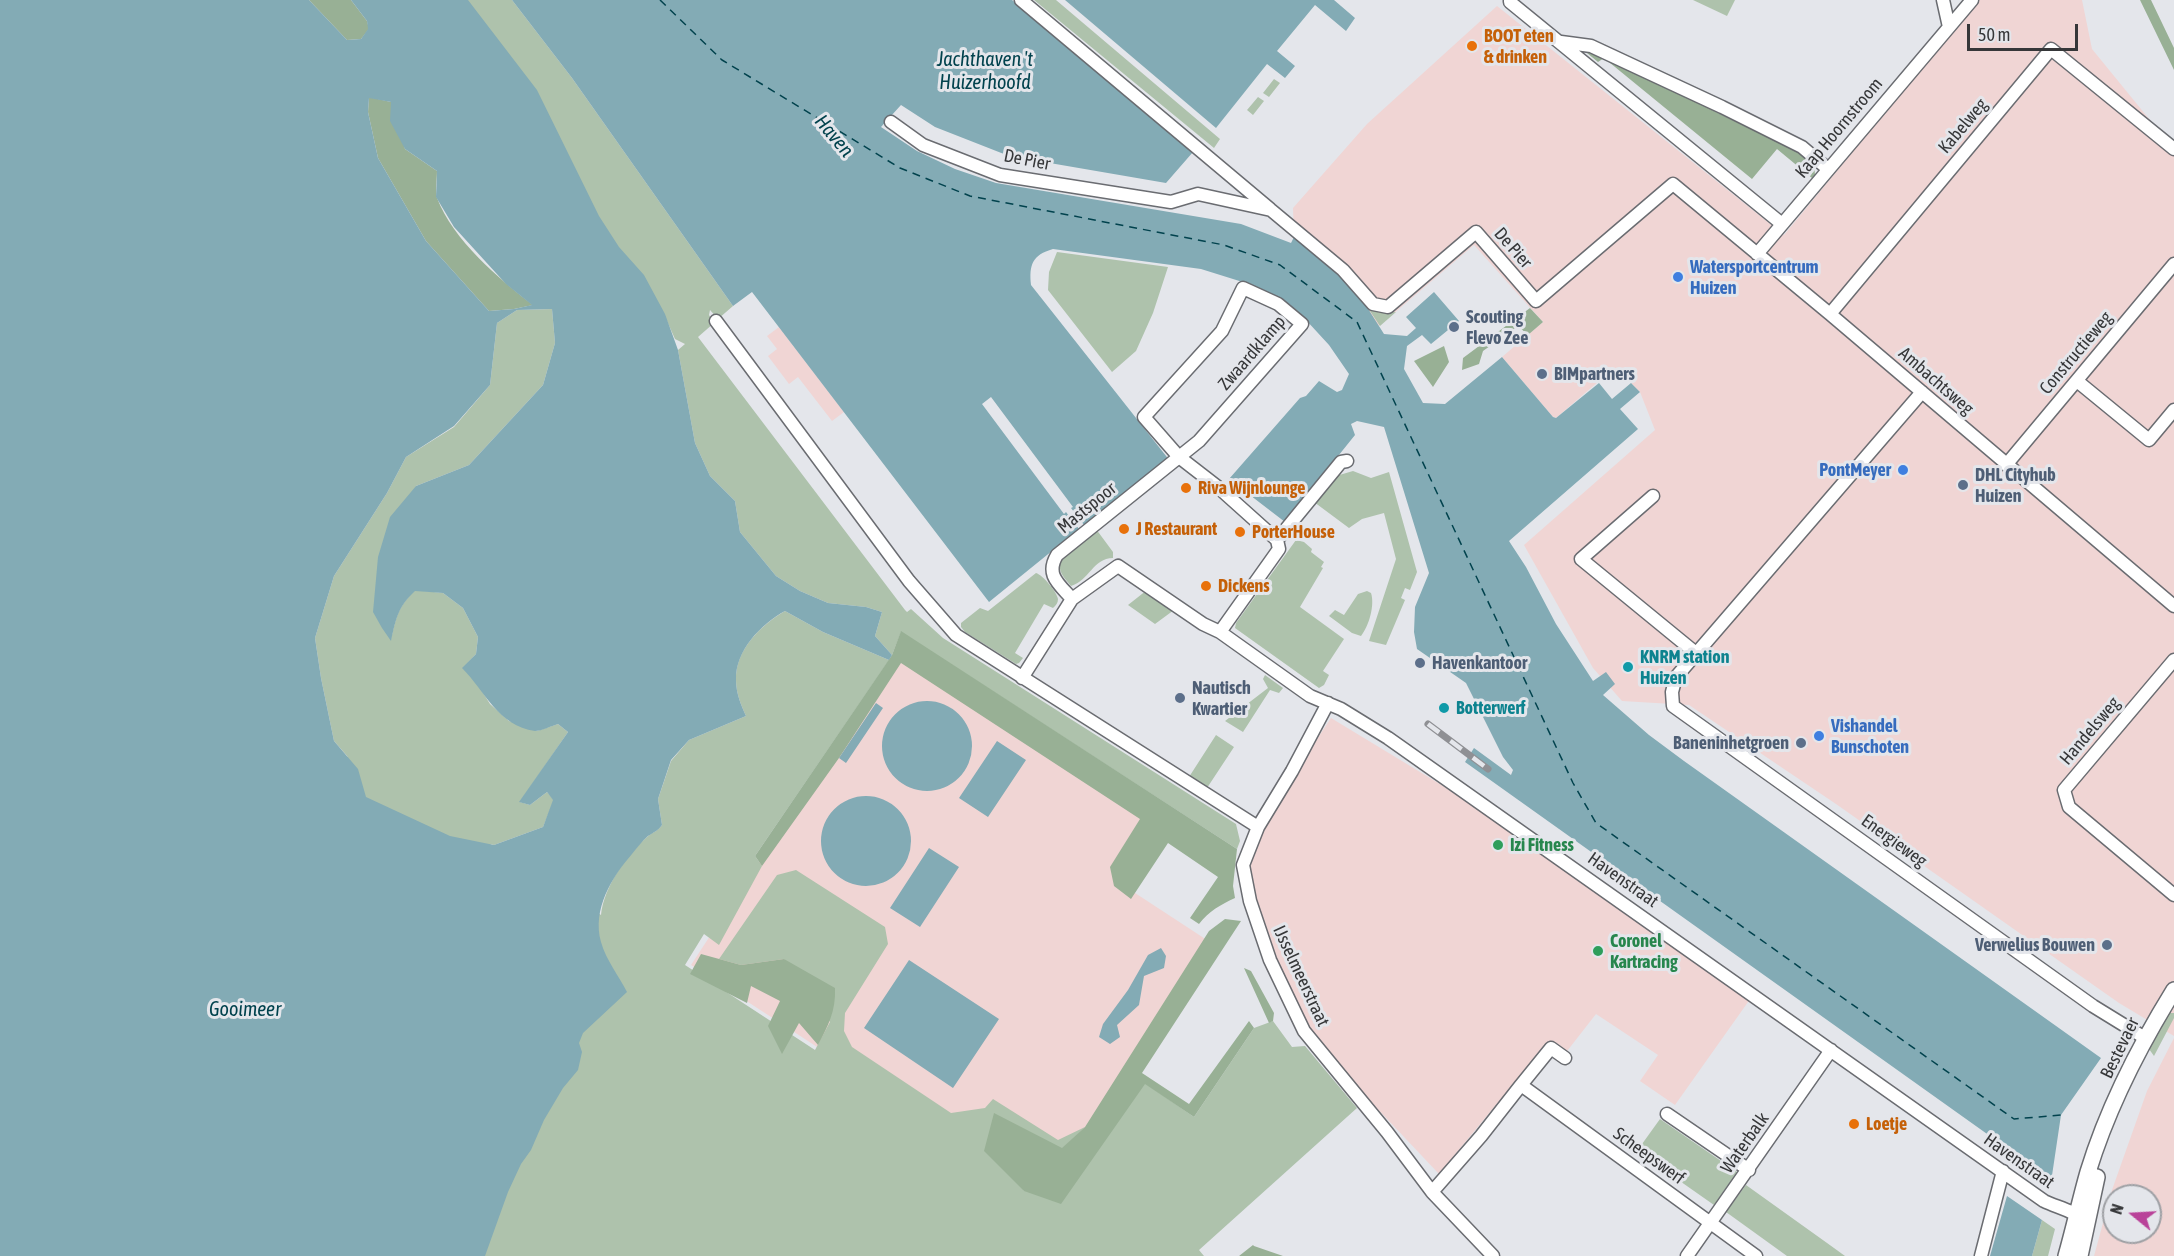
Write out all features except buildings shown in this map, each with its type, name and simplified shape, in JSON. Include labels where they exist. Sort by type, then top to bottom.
[{"type":"street","name":"De Pier","points":[[1021,0],[1343,270],[1373,304],[1388,307],[1476,232],[1536,301],[1673,184]]},
{"type":"street","points":[[1943,0],[1949,27]]},
{"type":"street","name":"Kaap Hoornstroom","points":[[1757,254],[1972,0]]},
{"type":"street","points":[[1510,1],[1782,224]]},
{"type":"street","points":[[1561,42],[1591,46],[1722,107],[1802,147],[1828,169]]},
{"type":"street","name":"Kabelweg","points":[[1830,314],[2051,49],[2174,149]]},
{"type":"street","name":"De Pier","points":[[891,122],[923,145],[1000,175],[1172,202],[1198,194],[1271,210]]},
{"type":"street","name":"Ambachtsweg","points":[[1673,184],[2174,606]]},
{"type":"street","name":"Constructieweg","points":[[2006,465],[2174,264]]},
{"type":"street","name":"Zwaardklamp","points":[[1243,288],[1278,304],[1302,324],[1199,441],[1179,457],[1144,417],[1222,331],[1243,288]]},
{"type":"street","points":[[716,321],[923,599],[956,635],[1258,827]]},
{"type":"street","points":[[2077,381],[2149,440],[2174,410]]},
{"type":"street","name":"Energieweg","points":[[1922,392],[1673,683],[1673,706],[2094,1006],[2145,1038]]},
{"type":"street","points":[[1179,457],[1219,488],[1277,540],[1279,549],[1220,632]]},
{"type":"street","name":"Mastspoor","points":[[1072,599],[1053,576],[1051,565],[1057,555],[1179,457]]},
{"type":"street","points":[[1277,540],[1341,462],[1347,461]]},
{"type":"street","points":[[1653,496],[1581,559],[1697,654]]},
{"type":"street","name":"Havenstraat","points":[[1072,599],[1118,566],[1203,624],[1220,632],[1310,696],[1341,708],[1388,738],[2044,1201],[2082,1219]]},
{"type":"street","points":[[1022,678],[1072,599]]},
{"type":"street","name":"Handelsweg","points":[[2174,660],[2064,790],[2069,807],[2174,895]]},
{"type":"street","name":"IJsselmeerstraat","points":[[1328,703],[1292,771],[1258,827],[1244,865],[1250,901],[1270,960],[1304,1031],[1432,1192],[1493,1256]]},
{"type":"street","name":"Bestevaer","points":[[2066,1256],[2082,1219],[2107,1125],[2145,1038],[2174,990]]},
{"type":"street","points":[[1432,1192],[1481,1136],[1551,1048],[1565,1058]]},
{"type":"street","name":"Waterbalk","points":[[1687,1256],[1831,1050]]},
{"type":"street","name":"Scheepswerf","points":[[1521,1085],[1756,1256]]},
{"type":"street","points":[[1667,1114],[1749,1170]]},
{"type":"street","points":[[1981,1256],[2003,1172]]},
{"type":"street","name":"Bestevaer","points":[[2080,1256],[2082,1219]]},
{"type":"shaded area","points":[[1978,0],[2082,0],[2092,49],[2154,125],[2174,141],[2174,1036],[2119,1003],[1836,804],[1689,705],[1622,701],[1593,668],[1524,545],[1655,430],[1640,392],[1613,369],[1556,418],[1553,417],[1502,357],[1543,322],[1474,245],[1379,326],[1294,237],[1293,208],[1367,124],[1497,6],[1784,235]]},
{"type":"shaded area","points":[[779,327],[844,412],[832,421],[798,377],[789,384],[768,356],[777,349],[767,336]]},
{"type":"shaded area","points":[[899,647],[1175,826],[1132,891],[1213,944],[1048,1197],[691,965]]},
{"type":"shaded area","points":[[1331,718],[1547,849],[1753,995],[1675,1105],[1640,1081],[1658,1055],[1596,1014],[1564,1055],[1547,1043],[1439,1174],[1304,1031],[1270,960],[1244,865],[1258,827]]},
{"type":"shaded area","points":[[2174,1038],[2174,1256],[2094,1256],[2102,1227],[2102,1244],[2162,1244],[2162,1184],[2114,1184],[2147,1091]]},
{"type":"green space","points":[[309,0],[351,0],[367,21],[369,29],[361,39],[347,40]]},
{"type":"green space","points":[[463,0],[512,0],[572,78],[733,306],[718,319],[710,310],[709,315],[714,323],[698,337],[905,610],[907,612],[911,609],[943,638],[1236,824],[1240,841],[1237,849],[901,632],[892,655],[875,636],[882,612],[866,607],[828,603],[800,591],[776,576],[740,532],[735,501],[710,476],[695,443],[678,350],[685,344],[675,339],[667,321],[662,319]]},
{"type":"green space","points":[[1034,0],[1056,0],[1220,139],[1214,148]]},
{"type":"green space","points":[[1693,0],[1735,0],[1727,16]]},
{"type":"green space","points":[[2140,0],[2151,0],[2174,48],[2174,70]]},
{"type":"green space","points":[[1589,50],[1800,153],[1814,165],[1815,175],[1812,178],[1777,149],[1752,179],[1604,58],[1598,62],[1587,53]]},
{"type":"green space","points":[[1274,79],[1280,83],[1269,97],[1263,93]]},
{"type":"green space","points":[[369,97],[391,102],[405,149],[437,171],[437,198],[444,214],[465,243],[492,271],[533,305],[489,311],[426,241],[378,158],[368,112]]},
{"type":"green space","points":[[1258,97],[1264,101],[1253,115],[1247,110]]},
{"type":"green space","points":[[1057,252],[1168,267],[1153,313],[1136,351],[1112,372],[1048,290],[1049,272]]},
{"type":"green space","points":[[1368,308],[1380,313],[1396,312],[1380,326]]},
{"type":"green space","points":[[1530,308],[1543,322],[1528,335],[1518,326],[1483,351],[1479,364],[1462,370],[1463,358]]},
{"type":"green space","points":[[552,309],[555,343],[543,385],[469,465],[416,486],[391,640],[398,613],[415,590],[443,593],[463,608],[478,637],[476,654],[463,668],[475,680],[490,704],[509,721],[537,731],[558,724],[568,732],[520,802],[530,805],[547,792],[554,800],[543,827],[494,845],[490,844],[601,915],[606,894],[617,872],[639,844],[662,825],[658,799],[671,761],[689,740],[746,716],[737,690],[737,669],[745,649],[767,623],[785,611],[823,632],[889,660],[755,856],[762,866],[719,945],[704,934],[685,965],[815,1050],[830,1022],[784,959],[741,965],[719,959],[777,875],[796,870],[885,927],[888,944],[845,1013],[844,1031],[852,1047],[951,1113],[985,1108],[993,1099],[1058,1140],[1085,1127],[1062,1149],[994,1114],[1024,1191],[1145,1083],[1194,1117],[1254,1028],[1273,1021],[1292,1047],[1305,1046],[1357,1108],[1199,1250],[1204,1256],[0,1256],[0,544],[348,757],[334,741],[315,638],[334,576],[387,493],[406,457],[454,427],[490,385],[497,323],[517,310]]},
{"type":"green space","points":[[1444,346],[1449,362],[1433,387],[1414,361]]},
{"type":"green space","points":[[1353,471],[1371,478],[1389,472],[1417,572],[1410,590],[1405,588],[1401,598],[1405,600],[1386,645],[1369,641],[1396,559],[1384,513],[1362,519],[1349,528],[1314,502],[1336,476]]},
{"type":"green space","points":[[1096,529],[1113,552],[1113,558],[1101,562],[1082,580],[1071,586],[1060,569],[1060,563],[1073,546]]},
{"type":"green space","points":[[1296,540],[1304,542],[1312,549],[1311,552],[1324,562],[1321,567],[1323,568],[1300,607],[1344,639],[1323,671],[1329,675],[1324,685],[1319,688],[1235,628],[1236,623]]},
{"type":"green space","points":[[1036,573],[1052,588],[1058,602],[1053,608],[1044,604],[1015,653],[1023,658],[1016,664],[965,632],[961,623],[980,608],[988,611]]},
{"type":"green space","points":[[1147,590],[1174,610],[1155,624],[1128,605]]},
{"type":"green space","points":[[1367,591],[1371,593],[1372,609],[1361,636],[1352,633],[1329,616],[1335,610],[1344,615],[1358,594]]},
{"type":"green space","points":[[901,631],[1237,849],[1233,886],[1235,898],[1215,909],[1199,924],[1190,918],[1218,877],[1168,843],[1131,899],[1114,886],[1110,867],[1140,819],[901,663],[839,758],[762,866],[755,856],[892,655]]},
{"type":"green space","points":[[1265,675],[1283,688],[1279,693],[1270,690],[1243,732],[1225,721],[1268,688],[1263,679]]},
{"type":"green space","points":[[1216,735],[1234,747],[1207,788],[1189,777]]},
{"type":"green space","points":[[1225,919],[1241,921],[1142,1073],[1189,1104],[1249,1021],[1254,1028],[1194,1117],[1145,1084],[1061,1204],[1024,1191],[984,1151],[994,1113],[1062,1148],[1085,1127],[1209,931]]},
{"type":"green space","points":[[701,954],[741,965],[784,959],[835,988],[833,1011],[818,1045],[799,1023],[782,1054],[768,1026],[780,1001],[751,986],[747,1003],[690,974]]},
{"type":"green space","points":[[1244,968],[1251,971],[1274,1013],[1273,1021],[1269,1023]]},
{"type":"green space","points":[[2169,1013],[2174,1013],[2174,1018],[2154,1056],[2149,1049]]},
{"type":"green space","points":[[1660,1119],[1737,1172],[1714,1205],[1637,1151]]},
{"type":"green space","points":[[1746,1185],[1845,1256],[1787,1256],[1726,1212]]},
{"type":"green space","points":[[2042,1220],[2055,1229],[2048,1256],[2032,1256]]},
{"type":"green space","points":[[1254,1246],[1283,1256],[1239,1256]]},
{"type":"water","name":"Gooimeer","points":[[0,0],[309,0],[347,40],[361,39],[368,29],[367,21],[351,0],[468,0],[537,90],[599,216],[619,247],[644,275],[665,314],[678,350],[695,443],[710,476],[735,501],[740,532],[776,576],[800,591],[828,603],[866,607],[882,612],[875,636],[892,655],[889,660],[823,632],[785,611],[767,623],[751,640],[740,659],[736,680],[738,694],[746,716],[689,740],[671,760],[658,799],[662,825],[644,840],[625,863],[606,894],[599,918],[601,942],[609,962],[627,992],[583,1033],[579,1043],[582,1052],[578,1070],[563,1088],[544,1120],[531,1150],[521,1164],[508,1192],[485,1256],[0,1256]],"holes":[[[369,98],[391,102],[390,121],[405,149],[437,171],[436,197],[454,227],[506,284],[532,305],[489,311],[426,241],[378,158],[368,112]],[[552,309],[555,343],[543,385],[469,465],[416,486],[390,517],[378,557],[373,612],[391,641],[398,613],[415,591],[443,593],[463,608],[478,637],[476,654],[462,668],[493,706],[511,722],[522,728],[538,731],[558,724],[568,732],[519,802],[530,805],[547,792],[553,800],[543,827],[494,845],[450,836],[366,797],[358,769],[334,741],[315,638],[334,576],[387,493],[406,457],[454,426],[490,385],[497,323],[517,310]]]},
{"type":"water","points":[[512,0],[1012,0],[1193,152],[1166,183],[1009,156],[935,127],[901,105],[881,127],[917,151],[955,169],[996,183],[1241,224],[1291,243],[1294,237],[1331,267],[1360,296],[1384,334],[1407,336],[1416,328],[1406,317],[1434,292],[1459,321],[1431,344],[1422,335],[1407,346],[1404,369],[1423,403],[1445,404],[1502,357],[1556,418],[1599,383],[1612,399],[1631,383],[1640,392],[1620,409],[1638,429],[1509,541],[1526,567],[1556,624],[1593,681],[1606,672],[1615,684],[1603,695],[1649,735],[1684,761],[2101,1058],[2061,1115],[2050,1189],[2016,1165],[2018,1156],[1465,762],[1474,748],[1511,775],[1513,770],[1503,757],[1466,683],[1417,649],[1414,632],[1415,607],[1429,573],[1384,427],[1357,421],[1351,424],[1355,435],[1285,522],[1229,479],[1300,398],[1306,396],[1319,381],[1337,392],[1342,390],[1349,374],[1329,345],[1306,320],[1249,284],[1201,269],[1053,249],[1040,254],[1033,262],[1031,285],[1170,461],[1084,525],[989,602],[752,292],[733,306],[572,78]]},
{"type":"water","points":[[1065,0],[1334,0],[1355,18],[1346,31],[1315,5],[1277,51],[1295,66],[1285,78],[1267,64],[1216,128]]},
{"type":"water","points":[[927,701],[944,705],[959,714],[968,729],[972,746],[968,763],[959,778],[944,787],[927,791],[910,787],[895,778],[886,763],[882,746],[886,729],[895,714],[910,705]]},
{"type":"water","points":[[876,703],[883,708],[846,763],[839,758]]},
{"type":"water","points":[[997,741],[1026,760],[988,817],[959,798]]},
{"type":"water","points":[[866,796],[883,799],[898,809],[908,824],[911,841],[908,858],[898,873],[883,883],[866,886],[849,883],[834,873],[824,858],[821,841],[824,824],[834,809],[849,799]]},
{"type":"water","points":[[929,848],[959,867],[920,927],[890,908]]},
{"type":"water","points":[[1161,948],[1166,956],[1164,968],[1144,976],[1139,1005],[1117,1025],[1120,1037],[1110,1044],[1099,1037],[1103,1024],[1128,990],[1148,955]]},
{"type":"water","points":[[909,960],[999,1019],[953,1088],[864,1028]]},
{"type":"water","points":[[2007,1196],[2042,1220],[2032,1256],[1990,1256]]},
{"type":"pier","points":[[991,397],[1073,507],[1071,508],[1084,525],[1079,529],[1066,512],[1064,514],[982,404]]},
{"type":"ferry route","points":[[660,0],[722,60],[900,168],[970,196],[1224,245],[1280,265],[1357,322],[1573,783],[1596,823],[2014,1119],[2061,1115]]},
{"type":"railway","points":[[1428,724],[1488,769]]},
{"type":"place","name":"BOOT eten & drinken","points":[[1472,46]]},
{"type":"place","name":"Watersportcentrum Huizen","points":[[1678,277]]},
{"type":"place","name":"Scouting Flevo Zee","points":[[1454,327]]},
{"type":"place","name":"BIMpartners","points":[[1542,374]]},
{"type":"place","name":"PontMeyer","points":[[1903,470]]},
{"type":"place","name":"DHL Cityhub Huizen","points":[[1963,485]]},
{"type":"place","name":"Riva Wijnlounge","points":[[1186,488]]},
{"type":"place","name":"J Restaurant","points":[[1124,529]]},
{"type":"place","name":"PorterHouse","points":[[1240,532]]},
{"type":"place","name":"Dickens","points":[[1206,586]]},
{"type":"place","name":"Havenkantoor","points":[[1420,663]]},
{"type":"place","name":"KNRM station Huizen","points":[[1628,667]]},
{"type":"place","name":"Nautisch Kwartier","points":[[1180,698]]},
{"type":"place","name":"Botterwerf","points":[[1444,708]]},
{"type":"place","name":"Vishandel Bunschoten","points":[[1819,736]]},
{"type":"place","name":"Baneninhetgroen","points":[[1801,743]]},
{"type":"place","name":"Izi Fitness","points":[[1498,845]]},
{"type":"place","name":"Verwelius Bouwen","points":[[2107,945]]},
{"type":"place","name":"Coronel Kartracing","points":[[1598,951]]},
{"type":"place","name":"Loetje","points":[[1854,1124]]},
{"type":"water label","name":"Jachthaven 't Huizerhoofd","points":[[985,72]]},
{"type":"water label","name":"Haven","points":[[834,136]]}]
